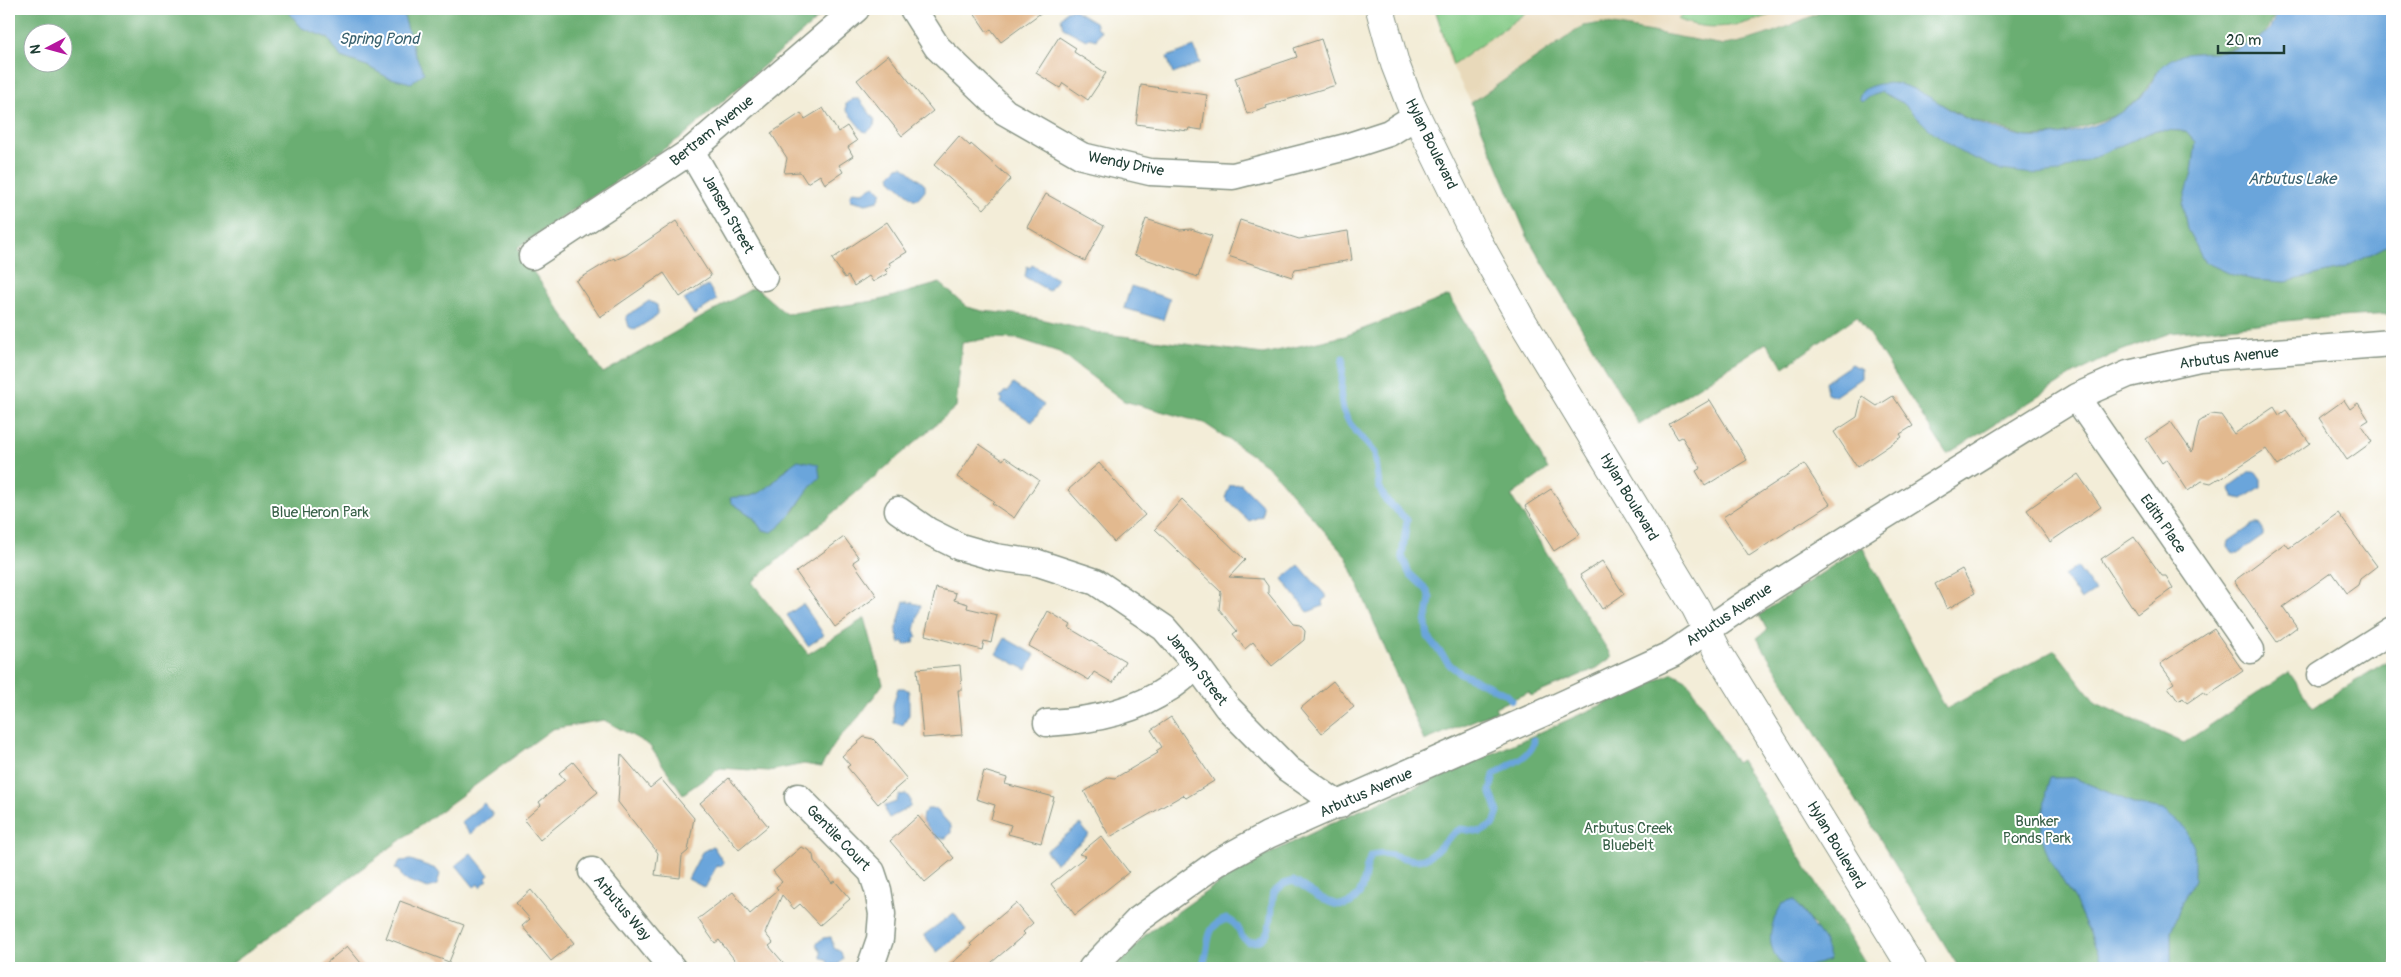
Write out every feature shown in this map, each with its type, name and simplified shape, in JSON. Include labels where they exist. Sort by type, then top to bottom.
[{"type":"main road","name":"Hylan Boulevard","points":[[1380,9],[1403,86],[1476,238],[1521,319],[1707,629],[1719,654],[1912,968]]},
{"type":"street","name":"Bertram Avenue","points":[[532,256],[691,151],[856,9]]},
{"type":"street","name":"Wendy Drive","points":[[913,9],[937,47],[1005,112],[1082,156],[1150,172],[1233,176],[1355,144],[1389,133],[1416,116]]},
{"type":"street","name":"Jansen Street","points":[[691,151],[764,277]]},
{"type":"street","name":"Arbutus Avenue","points":[[1092,968],[1138,920],[1217,863],[1268,835],[1339,805],[1663,658],[1868,526],[2076,397],[2128,374],[2199,358],[2392,344]]},
{"type":"street","name":"Edith Place","points":[[2076,397],[2251,650]]},
{"type":"street","name":"Jansen Street","points":[[898,510],[928,531],[960,547],[995,557],[1038,563],[1096,582],[1164,628],[1197,666],[1227,707],[1288,769],[1339,805]]},
{"type":"street","points":[[2321,675],[2392,630]]},
{"type":"street","points":[[1047,724],[1077,722],[1140,704],[1169,688],[1197,666]]},
{"type":"street","name":"Gentile Court","points":[[798,797],[872,872],[878,890],[882,914],[880,939],[870,968]]},
{"type":"street","name":"Arbutus Way","points":[[592,871],[672,968]]},
{"type":"shaded area","points":[[1435,9],[1828,9],[1780,30],[1740,43],[1724,45],[1602,23],[1591,23],[1583,26],[1471,103],[1449,60]]},
{"type":"green space","name":"Blue Heron Park","points":[[9,9],[286,9],[302,28],[328,38],[341,57],[367,66],[387,77],[423,73],[414,52],[402,9],[829,9],[683,136],[517,248],[603,373],[755,287],[786,314],[880,300],[940,283],[967,307],[982,311],[1023,315],[1099,333],[1263,354],[1345,336],[1449,296],[1548,469],[1511,496],[1612,657],[1597,668],[1531,696],[1529,692],[1495,707],[1497,711],[1424,741],[1346,556],[1268,466],[1204,423],[1124,401],[1059,352],[1019,339],[991,338],[962,343],[956,407],[752,582],[808,654],[865,618],[883,684],[858,718],[837,740],[821,767],[804,764],[769,771],[720,768],[683,794],[649,745],[604,720],[552,729],[226,968],[9,968]],"holes":[[[789,466],[820,477],[809,487],[794,512],[762,530],[753,517],[732,503],[730,499],[751,496],[759,492],[773,482]]]},
{"type":"green space","points":[[1435,9],[1531,9],[1453,65]]},
{"type":"green space","points":[[1688,9],[1785,9],[1745,23],[1718,27],[1691,24],[1677,19]]},
{"type":"green space","points":[[1828,9],[2278,9],[2264,35],[2247,44],[2217,52],[2192,53],[2157,72],[2140,98],[2119,114],[2059,135],[2026,137],[1966,118],[1914,89],[1894,83],[1867,98],[1881,92],[1903,103],[1928,128],[2059,172],[2156,130],[2186,131],[2196,142],[2192,172],[2183,204],[2187,229],[2205,262],[2233,275],[2255,280],[2286,282],[2344,268],[2392,243],[2392,314],[2305,319],[2170,333],[2118,352],[2074,374],[1947,454],[1857,316],[1784,367],[1766,343],[1639,425],[1527,236],[1471,103],[1583,26],[1602,23],[1724,45],[1764,35]]},
{"type":"green space","name":"Bunker Ponds Park","points":[[1862,546],[1946,709],[2055,650],[2096,703],[2184,743],[2289,672],[2313,708],[2392,658],[2392,968],[2171,968],[2171,931],[2182,902],[2194,879],[2163,810],[2138,805],[2074,778],[2051,778],[2043,812],[2049,858],[2076,903],[2105,968],[1959,968],[1757,638],[1767,630],[1759,615]]},
{"type":"green space","name":"Arbutus Creek Bluebelt","points":[[1673,673],[1688,681],[1736,763],[1741,760],[1868,968],[1116,968],[1146,934],[1240,868],[1351,814],[1440,777]],"holes":[[[1800,907],[1806,917],[1816,927],[1771,946]]]},
{"type":"water","name":"Spring Pond","points":[[286,9],[402,9],[414,52],[424,73],[411,83],[387,77],[367,66],[341,57],[328,38],[302,28]]},
{"type":"water","points":[[1073,9],[1095,22],[1097,28],[1101,30],[1096,40],[1090,38],[1086,40],[1063,28],[1061,18],[1066,11]]},
{"type":"water","name":"Arbutus Lake","points":[[2278,9],[2392,9],[2392,243],[2344,268],[2286,282],[2255,280],[2233,275],[2205,262],[2187,229],[2183,204],[2192,172],[2196,142],[2186,131],[2156,130],[2059,172],[2034,174],[2001,170],[1960,152],[1928,128],[1903,103],[1881,92],[1862,102],[1859,98],[1862,92],[1869,87],[1885,83],[1897,84],[1920,92],[1965,118],[1986,126],[2027,137],[2055,136],[2102,122],[2129,107],[2139,99],[2162,67],[2173,58],[2188,54],[2220,52],[2247,45],[2259,39],[2269,30]]},
{"type":"water","points":[[1194,47],[1200,63],[1173,74],[1167,57]]},
{"type":"water","points":[[853,99],[859,99],[875,120],[874,126],[867,132],[863,131],[846,110],[846,104]]},
{"type":"water","points":[[903,166],[925,185],[925,191],[918,199],[913,199],[891,180],[890,175],[898,167]]},
{"type":"water","points":[[874,186],[882,192],[878,201],[866,204],[851,200],[850,196],[853,191],[863,192]]},
{"type":"water","points":[[1032,265],[1057,279],[1049,291],[1025,277],[1027,266],[1030,268]]},
{"type":"water","points":[[708,285],[717,300],[694,315],[684,300]]},
{"type":"water","points":[[1131,286],[1170,299],[1163,320],[1124,308]]},
{"type":"water","points":[[649,301],[657,305],[658,315],[635,330],[629,327],[626,316]]},
{"type":"water","points":[[1852,364],[1861,369],[1861,378],[1835,396],[1827,393],[1825,382]]},
{"type":"water","points":[[1013,384],[1044,405],[1032,422],[1001,402],[1003,399],[1000,397]]},
{"type":"water","points":[[798,460],[818,464],[820,477],[786,520],[772,532],[762,530],[753,517],[732,503],[730,498],[751,496],[760,492],[772,484]]},
{"type":"water","points":[[2250,472],[2256,472],[2261,479],[2261,487],[2242,499],[2234,497],[2230,490],[2232,485]]},
{"type":"water","points":[[1241,484],[1263,506],[1262,516],[1249,521],[1225,498],[1230,485]]},
{"type":"water","points":[[2254,524],[2259,524],[2263,529],[2263,536],[2239,553],[2233,553],[2228,546],[2229,541]]},
{"type":"water","points":[[1299,565],[1327,597],[1322,601],[1323,606],[1308,612],[1282,579]]},
{"type":"water","points":[[2077,567],[2095,591],[2081,600],[2064,576]]},
{"type":"water","points":[[904,601],[921,605],[915,630],[917,637],[913,639],[915,642],[905,645],[904,641],[900,643],[896,630]]},
{"type":"water","points":[[803,604],[824,635],[808,646],[787,615]]},
{"type":"water","points":[[1005,638],[1035,655],[1027,670],[996,654]]},
{"type":"water","points":[[898,688],[904,688],[909,691],[909,715],[903,725],[894,723],[893,705]]},
{"type":"water","points":[[2050,778],[2074,778],[2138,805],[2163,810],[2185,828],[2194,847],[2194,879],[2182,902],[2171,931],[2171,968],[2105,968],[2076,903],[2049,858],[2041,835],[2046,791]]},
{"type":"water","points":[[906,794],[910,799],[910,807],[889,818],[885,806],[896,802],[899,795]]},
{"type":"water","points":[[484,803],[493,815],[470,834],[461,822]]},
{"type":"water","points":[[927,809],[936,809],[951,826],[951,833],[946,838],[937,838],[922,820],[923,814]]},
{"type":"water","points":[[1080,824],[1089,835],[1056,863],[1046,851]]},
{"type":"water","points":[[713,846],[724,863],[719,867],[717,865],[705,888],[688,879],[702,852]]},
{"type":"water","points":[[471,853],[489,875],[486,878],[488,880],[480,887],[478,884],[474,887],[456,865]]},
{"type":"water","points":[[411,860],[436,869],[440,874],[437,885],[428,888],[403,879],[399,870],[395,869],[400,861]]},
{"type":"water","points":[[1794,900],[1823,940],[1830,960],[1792,968],[1783,965],[1774,953],[1771,940],[1773,922],[1782,904]]},
{"type":"water","points":[[954,913],[966,930],[937,952],[924,935]]},
{"type":"water","points":[[831,937],[834,948],[841,952],[843,959],[839,964],[829,965],[826,959],[821,958],[821,951],[816,944],[823,938]]},
{"type":"building","points":[[971,9],[1046,9],[1001,42],[991,29],[987,32]]},
{"type":"building","points":[[1059,37],[1076,48],[1074,52],[1106,73],[1088,100],[1063,83],[1060,88],[1036,73]]},
{"type":"building","points":[[1321,39],[1336,85],[1266,106],[1267,108],[1247,114],[1235,78],[1297,57],[1294,48]]},
{"type":"building","points":[[888,55],[933,111],[902,136],[857,80]]},
{"type":"building","points":[[1141,85],[1207,95],[1202,130],[1189,128],[1188,131],[1136,124]]},
{"type":"building","points":[[823,108],[838,132],[847,126],[857,141],[848,147],[853,156],[839,165],[843,172],[825,184],[820,175],[807,183],[800,172],[784,173],[787,158],[771,133],[801,113],[805,119]]},
{"type":"building","points":[[959,136],[1011,179],[984,209],[934,165]]},
{"type":"building","points":[[1046,194],[1104,226],[1085,261],[1027,227]]},
{"type":"building","points":[[1146,219],[1180,230],[1191,229],[1212,236],[1198,277],[1134,255]]},
{"type":"building","points":[[1240,220],[1299,239],[1348,231],[1352,260],[1295,269],[1292,277],[1228,256]]},
{"type":"building","points":[[676,221],[711,276],[680,297],[664,273],[600,317],[576,281],[614,258],[615,260],[626,255]]},
{"type":"building","points":[[887,222],[907,252],[889,263],[891,266],[885,270],[888,273],[873,282],[869,276],[854,286],[848,276],[845,278],[832,259]]},
{"type":"building","points":[[1862,396],[1877,406],[1893,396],[1913,426],[1900,434],[1902,437],[1857,467],[1834,432],[1857,417]]},
{"type":"building","points":[[1710,400],[1747,460],[1705,486],[1696,471],[1701,468],[1682,437],[1678,439],[1669,424]]},
{"type":"building","points":[[2344,400],[2350,409],[2358,403],[2369,420],[2361,425],[2372,442],[2347,460],[2319,418]]},
{"type":"building","points":[[2274,407],[2279,415],[2286,410],[2310,443],[2278,466],[2266,449],[2220,479],[2211,483],[2202,481],[2188,491],[2167,459],[2162,463],[2146,439],[2171,422],[2192,452],[2199,422],[2211,414],[2221,415],[2234,434]]},
{"type":"building","points":[[979,444],[1003,460],[1005,457],[1039,480],[1014,518],[992,503],[994,501],[957,477]]},
{"type":"building","points":[[1099,463],[1145,515],[1114,542],[1068,490]]},
{"type":"building","points":[[1804,464],[1830,504],[1749,556],[1723,517]]},
{"type":"building","points":[[2078,474],[2101,507],[2050,542],[2027,510]]},
{"type":"building","points":[[1551,489],[1580,534],[1554,551],[1525,506]]},
{"type":"building","points":[[1182,499],[1245,560],[1229,577],[1263,579],[1268,586],[1268,593],[1293,624],[1300,625],[1305,631],[1304,640],[1272,666],[1253,642],[1245,649],[1233,634],[1237,631],[1219,609],[1221,592],[1155,529]]},
{"type":"building","points":[[2338,513],[2377,566],[2360,579],[2358,585],[2347,593],[2332,572],[2283,607],[2297,627],[2277,642],[2234,581],[2285,543],[2289,548]]},
{"type":"building","points":[[844,537],[859,558],[853,562],[877,596],[835,627],[796,572]]},
{"type":"building","points":[[2134,537],[2162,576],[2166,576],[2173,588],[2137,614],[2101,559]]},
{"type":"building","points":[[1602,561],[1624,594],[1602,609],[1580,575]]},
{"type":"building","points":[[1962,569],[1975,593],[1947,609],[1935,584]]},
{"type":"building","points":[[936,588],[956,593],[954,600],[968,604],[967,608],[997,615],[991,643],[984,641],[982,650],[925,635]]},
{"type":"building","points":[[1048,611],[1071,625],[1069,628],[1125,661],[1113,683],[1094,672],[1089,680],[1029,646]]},
{"type":"building","points":[[2214,629],[2243,671],[2206,696],[2203,692],[2187,703],[2183,698],[2178,701],[2168,687],[2174,683],[2160,664]]},
{"type":"building","points":[[960,665],[962,690],[958,690],[962,735],[923,738],[917,669]]},
{"type":"building","points":[[1333,681],[1354,707],[1322,733],[1301,708]]},
{"type":"building","points":[[1171,717],[1214,781],[1186,798],[1183,795],[1110,837],[1084,792],[1109,777],[1115,778],[1158,753],[1156,751],[1162,747],[1151,730]]},
{"type":"building","points":[[864,737],[873,739],[907,779],[878,804],[847,767],[850,765],[842,756]]},
{"type":"building","points":[[621,754],[650,788],[661,779],[694,818],[688,851],[682,856],[680,878],[655,875],[658,853],[618,802]]},
{"type":"building","points":[[573,762],[598,792],[540,840],[524,820],[541,805],[539,802],[565,780],[559,773]]},
{"type":"building","points":[[984,771],[1007,778],[1005,784],[1054,797],[1041,843],[1008,834],[1011,825],[991,819],[995,805],[976,799]]},
{"type":"building","points":[[729,778],[768,826],[739,850],[700,803]]},
{"type":"building","points":[[918,816],[954,858],[925,882],[890,841]]},
{"type":"building","points":[[1101,836],[1129,872],[1075,915],[1051,884],[1086,856],[1079,854]]},
{"type":"building","points":[[801,847],[809,850],[813,855],[814,861],[832,883],[835,881],[850,899],[820,925],[800,904],[794,909],[782,895],[765,933],[773,943],[769,946],[788,968],[741,968],[719,940],[715,943],[698,919],[733,892],[750,914],[778,890],[776,887],[782,882],[773,871]]},
{"type":"building","points":[[531,890],[574,943],[551,961],[522,926],[530,919],[516,903]]},
{"type":"building","points":[[400,901],[464,925],[449,962],[386,938]]},
{"type":"building","points":[[1016,903],[1033,923],[1023,932],[1025,934],[985,968],[946,968],[972,946],[970,944],[984,930]]},
{"type":"building","points":[[347,946],[365,968],[320,968]]},
{"type":"waterway","points":[[1343,358],[1341,397],[1343,410],[1350,424],[1375,453],[1379,486],[1385,499],[1407,520],[1402,556],[1409,573],[1427,590],[1430,598],[1426,624],[1428,637],[1450,665],[1460,673],[1506,694],[1512,700]]},
{"type":"waterway","points":[[1201,968],[1210,933],[1219,922],[1227,919],[1233,922],[1242,937],[1249,942],[1258,941],[1264,937],[1270,924],[1274,892],[1284,884],[1293,881],[1329,902],[1339,905],[1347,904],[1355,899],[1362,888],[1368,863],[1372,855],[1386,854],[1411,860],[1423,859],[1429,857],[1461,829],[1481,832],[1494,824],[1498,812],[1490,791],[1494,775],[1524,756],[1533,746],[1534,740]]}]
